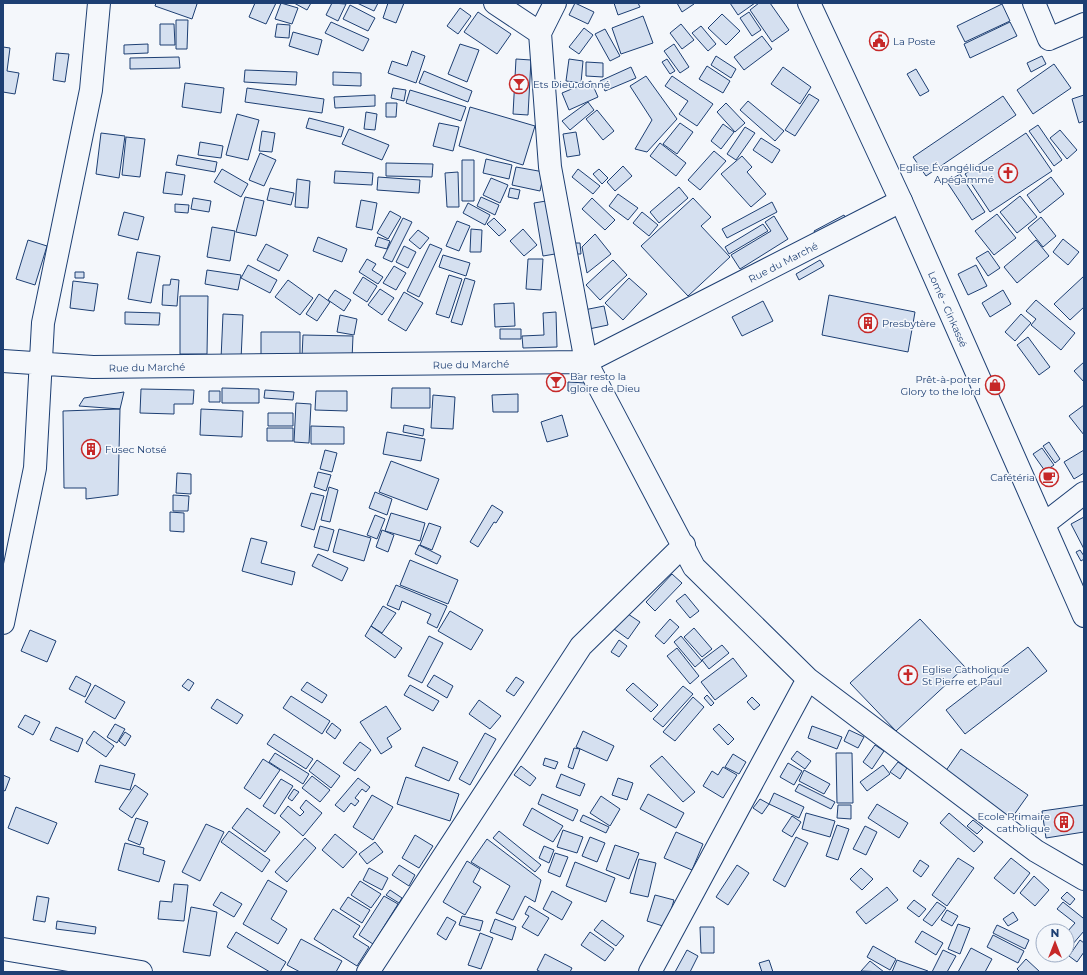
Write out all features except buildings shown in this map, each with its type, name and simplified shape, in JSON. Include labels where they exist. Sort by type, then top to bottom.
[{"type":"main road","points":[[3,623],[35,468],[43,323],[91,90],[99,3]]},
{"type":"main road","points":[[495,3],[540,33]]},
{"type":"main road","points":[[555,3],[540,33],[550,167],[586,362],[684,545],[694,567],[808,679],[1036,851],[1084,879]]},
{"type":"main road","name":"Lomé - Cinkassé","points":[[809,3],[901,201],[1084,616]]},
{"type":"main road","points":[[1034,3],[1049,39],[1084,24]]},
{"type":"main road","name":"Rue du Marché","points":[[3,362],[93,367],[586,362],[901,201]]},
{"type":"main road","points":[[1044,524],[1084,493]]},
{"type":"main road","points":[[368,972],[581,646],[684,545]]},
{"type":"main road","points":[[650,972],[808,679]]},
{"type":"main road","points":[[3,949],[141,972]]},
{"type":"place","name":"La Poste","points":[[879,41]]},
{"type":"place","name":"Ets Dieu donné","points":[[519,84]]},
{"type":"place","name":"Eglise Évangélique Apégammé","points":[[1008,173]]},
{"type":"place","name":"Presbytère","points":[[868,323]]},
{"type":"place","name":"Bar resto la gloire de Dieu","points":[[556,382]]},
{"type":"place","name":"Prêt-à-porter Glory to the lord","points":[[995,385]]},
{"type":"place","name":"Fusec Notsé","points":[[91,449]]},
{"type":"place","name":"Cafétéria","points":[[1049,477]]},
{"type":"place","name":"Eglise Catholique St Pierre et Paul","points":[[908,675]]},
{"type":"place","name":"Ecole Primaire catholique","points":[[1064,822]]}]
